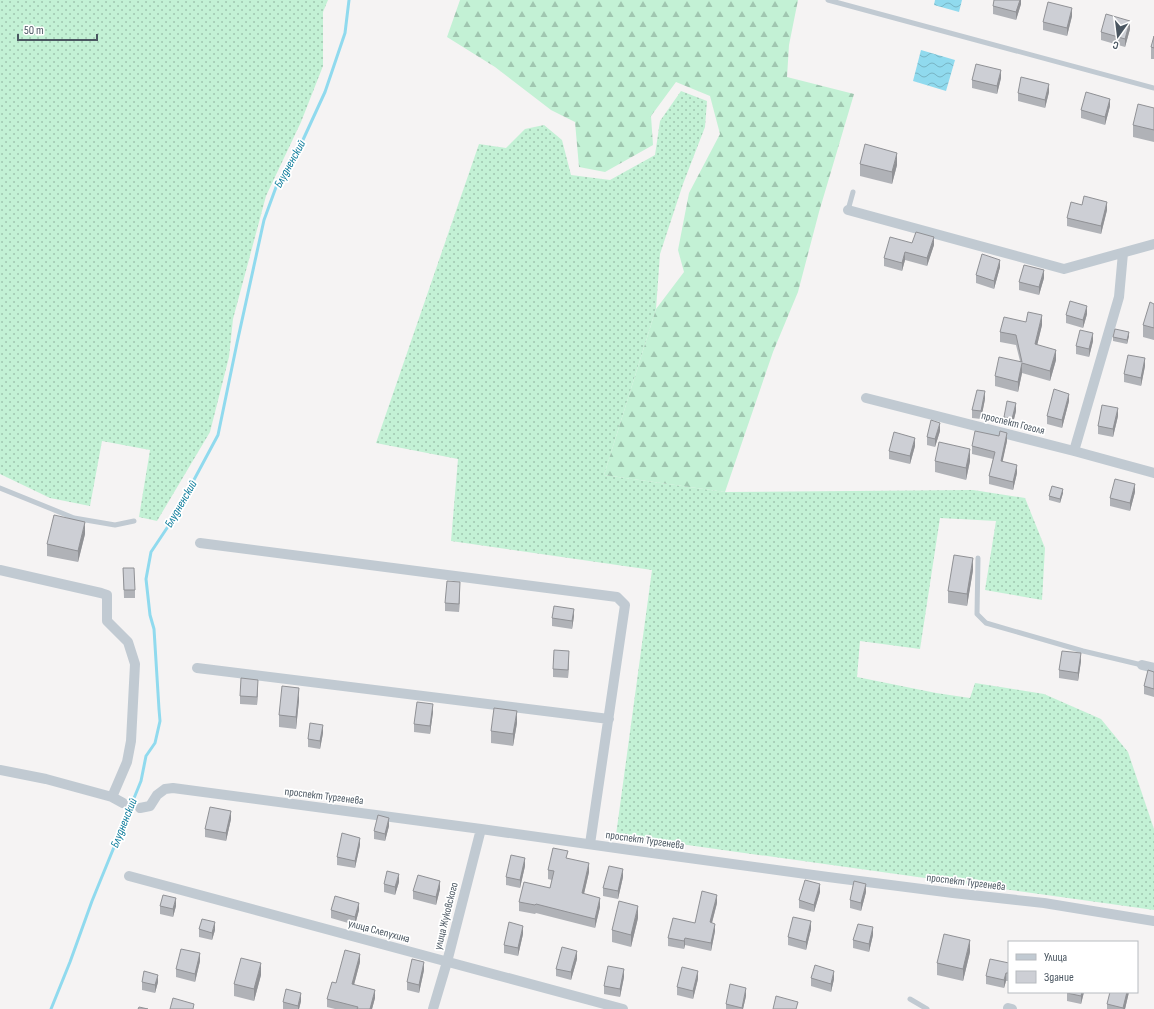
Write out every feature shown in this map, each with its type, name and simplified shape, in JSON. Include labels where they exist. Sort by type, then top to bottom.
[{"type":"street","points":[[848,210],[1064,270],[1154,244]]},
{"type":"street","points":[[1074,451],[1119,297],[1123,253]]},
{"type":"street","name":"проспект Гоголя","points":[[866,398],[1154,473]]},
{"type":"street","points":[[200,543],[617,597],[625,605],[590,844]]},
{"type":"street","points":[[0,570],[101,593],[107,596],[107,621],[128,642],[135,664],[131,741],[127,762],[112,797]]},
{"type":"street","points":[[1142,664],[1154,668]]},
{"type":"street","points":[[197,668],[609,718]]},
{"type":"street","points":[[0,770],[46,779],[112,797],[123,802]]},
{"type":"street","name":"проспект Тургенева","points":[[140,808],[150,806],[157,795],[166,789],[173,788],[929,890],[1044,903],[1154,922]]},
{"type":"street","name":"улица Жуковского","points":[[433,1009],[447,962],[481,829]]},
{"type":"street","name":"улица Слепухина","points":[[129,876],[623,1009]]},
{"type":"lane","points":[[828,0],[1154,88]]},
{"type":"lane","points":[[848,210],[853,192]]},
{"type":"lane","points":[[0,488],[74,518],[115,525],[134,521]]},
{"type":"lane","points":[[978,558],[977,614],[986,623],[1083,650],[1142,664]]},
{"type":"lane","points":[[910,999],[927,1009]]},
{"type":"green space","points":[[0,0],[328,0],[323,12],[323,66],[301,122],[266,196],[233,319],[229,357],[210,432],[157,521],[139,517],[150,450],[102,441],[90,506],[50,498],[0,474]]},
{"type":"green space","points":[[460,0],[798,0],[789,45],[787,77],[854,94],[819,212],[798,292],[773,352],[725,492],[604,475],[656,309],[684,272],[678,250],[689,193],[720,134],[710,96],[676,82],[651,116],[653,145],[605,172],[579,167],[575,122],[551,110],[495,67],[447,37]]},
{"type":"green space","points":[[681,91],[707,101],[705,127],[683,184],[660,254],[656,309],[604,475],[725,492],[973,490],[1025,498],[1045,548],[1042,600],[985,590],[996,521],[940,518],[920,649],[860,641],[857,677],[936,693],[970,698],[975,683],[1044,694],[1101,719],[1128,752],[1154,829],[1154,910],[616,835],[652,570],[451,541],[458,459],[376,443],[479,144],[506,148],[525,129],[544,125],[562,140],[571,175],[610,180],[655,155],[660,121]]},
{"type":"water","points":[[935,0],[962,0],[959,12],[934,5]]},
{"type":"water","points":[[921,50],[955,60],[946,91],[913,81]]},
{"type":"building","points":[[994,0],[1020,0],[1016,12],[993,6]]},
{"type":"building","points":[[1048,2],[1072,8],[1067,28],[1043,22]]},
{"type":"building","points":[[1106,14],[1130,21],[1125,39],[1101,32]]},
{"type":"building","points":[[1154,36],[1154,48],[1151,47]]},
{"type":"building","points":[[976,64],[1001,70],[997,86],[972,80]]},
{"type":"building","points":[[1021,77],[1049,84],[1045,100],[1018,93]]},
{"type":"building","points":[[1086,92],[1110,99],[1105,117],[1081,110]]},
{"type":"building","points":[[1138,104],[1154,108],[1154,130],[1133,125]]},
{"type":"building","points":[[865,144],[897,153],[892,172],[860,164]]},
{"type":"building","points":[[1084,196],[1107,202],[1101,226],[1067,218],[1071,202],[1082,205]]},
{"type":"building","points":[[916,232],[934,237],[927,258],[905,252],[902,263],[884,258],[890,237],[912,243]]},
{"type":"building","points":[[982,254],[1000,260],[994,281],[976,275]]},
{"type":"building","points":[[1024,265],[1044,270],[1039,287],[1019,282]]},
{"type":"building","points":[[1070,301],[1087,306],[1083,320],[1066,315]]},
{"type":"building","points":[[1150,302],[1154,304],[1154,328],[1143,325]]},
{"type":"building","points":[[1028,312],[1042,315],[1035,344],[1056,350],[1050,371],[1022,363],[1018,382],[995,376],[999,357],[1022,362],[1016,335],[1000,332],[1004,317],[1026,322]]},
{"type":"building","points":[[1115,329],[1129,332],[1127,340],[1113,337]]},
{"type":"building","points":[[1080,330],[1093,333],[1089,349],[1076,346]]},
{"type":"building","points":[[1128,355],[1145,358],[1141,378],[1124,374]]},
{"type":"building","points":[[1054,389],[1069,394],[1062,420],[1047,416]]},
{"type":"building","points":[[977,390],[985,391],[981,411],[972,410]]},
{"type":"building","points":[[1007,401],[1016,403],[1012,419],[1004,417]]},
{"type":"building","points":[[1102,405],[1118,408],[1113,429],[1098,426]]},
{"type":"building","points":[[931,420],[940,423],[935,439],[927,437]]},
{"type":"building","points":[[975,431],[999,436],[1000,431],[1007,433],[1001,461],[1017,465],[1013,482],[989,476],[995,452],[972,446]]},
{"type":"building","points":[[894,432],[915,438],[910,456],[889,451]]},
{"type":"building","points":[[939,442],[970,449],[966,468],[935,461]]},
{"type":"building","points":[[1115,479],[1135,484],[1130,503],[1110,498]]},
{"type":"building","points":[[1052,486],[1063,489],[1060,499],[1049,496]]},
{"type":"building","points":[[54,515],[85,522],[78,551],[47,544]]},
{"type":"building","points":[[954,555],[973,558],[967,594],[948,591]]},
{"type":"building","points":[[123,568],[134,568],[135,590],[124,590]]},
{"type":"building","points":[[447,581],[460,582],[459,604],[445,603]]},
{"type":"building","points":[[554,606],[574,609],[572,621],[552,618]]},
{"type":"building","points":[[554,650],[569,651],[568,670],[553,669]]},
{"type":"building","points":[[1062,651],[1081,653],[1078,673],[1059,670]]},
{"type":"building","points":[[1148,670],[1154,672],[1154,689],[1144,686]]},
{"type":"building","points":[[241,678],[258,680],[257,697],[240,696]]},
{"type":"building","points":[[282,686],[299,688],[296,717],[279,715]]},
{"type":"building","points":[[417,702],[433,704],[430,726],[414,724]]},
{"type":"building","points":[[494,708],[517,711],[513,734],[491,731]]},
{"type":"building","points":[[310,723],[323,725],[320,741],[308,739]]},
{"type":"building","points":[[210,807],[231,811],[226,833],[205,829]]},
{"type":"building","points":[[378,815],[389,818],[385,834],[374,831]]},
{"type":"building","points":[[342,833],[360,838],[355,861],[337,857]]},
{"type":"building","points":[[553,848],[568,851],[566,858],[589,863],[582,893],[600,898],[595,919],[536,904],[519,902],[524,882],[550,888],[554,871],[548,870]]},
{"type":"building","points":[[511,855],[525,858],[520,880],[506,877]]},
{"type":"building","points":[[609,866],[623,869],[618,891],[603,888]]},
{"type":"building","points":[[387,871],[399,874],[395,887],[384,884]]},
{"type":"building","points":[[418,875],[440,881],[436,897],[413,891]]},
{"type":"building","points":[[805,880],[820,884],[814,905],[799,900]]},
{"type":"building","points":[[854,881],[866,884],[861,903],[850,900]]},
{"type":"building","points":[[702,891],[717,895],[710,922],[715,924],[711,943],[685,938],[684,941],[668,938],[673,918],[695,923]]},
{"type":"building","points":[[163,895],[176,898],[173,909],[160,906]]},
{"type":"building","points":[[335,896],[359,903],[355,917],[331,910]]},
{"type":"building","points":[[619,901],[638,906],[631,935],[612,930]]},
{"type":"building","points":[[793,917],[811,921],[806,942],[788,937]]},
{"type":"building","points":[[202,919],[215,922],[212,933],[199,929]]},
{"type":"building","points":[[509,922],[523,926],[518,948],[504,945]]},
{"type":"building","points":[[858,924],[873,927],[869,944],[853,940]]},
{"type":"building","points":[[944,934],[970,940],[963,969],[937,963]]},
{"type":"building","points":[[562,947],[577,951],[571,972],[556,969]]},
{"type":"building","points":[[181,949],[200,953],[195,974],[176,969]]},
{"type":"building","points":[[345,950],[360,954],[352,984],[375,990],[370,1009],[357,1009],[358,1007],[327,999],[332,982],[336,983]]},
{"type":"building","points":[[241,958],[261,963],[254,989],[234,984]]},
{"type":"building","points":[[412,959],[424,962],[419,985],[407,982]]},
{"type":"building","points":[[990,959],[1008,963],[1008,973],[1006,973],[1004,980],[986,976]]},
{"type":"building","points":[[815,965],[834,971],[831,984],[811,978]]},
{"type":"building","points":[[608,966],[624,969],[620,989],[604,986]]},
{"type":"building","points":[[682,967],[698,971],[693,991],[677,987]]},
{"type":"building","points":[[144,971],[158,975],[155,985],[142,982]]},
{"type":"building","points":[[730,984],[746,988],[742,1008],[726,1004]]},
{"type":"building","points":[[286,989],[301,993],[298,1006],[283,1002]]},
{"type":"building","points":[[1067,993],[1082,993],[1081,996]]},
{"type":"building","points":[[1110,993],[1127,993],[1123,1008],[1107,1004]]},
{"type":"building","points":[[776,996],[798,1002],[796,1009],[773,1009]]},
{"type":"building","points":[[173,998],[194,1004],[193,1009],[170,1009]]},
{"type":"waterway","name":"Блудненский","points":[[51,1009],[92,901],[141,781],[146,756],[155,743],[160,721],[154,629],[150,615],[146,579],[151,552],[173,519],[218,435],[264,220],[279,179],[302,142],[325,92],[345,33],[349,0]]}]
